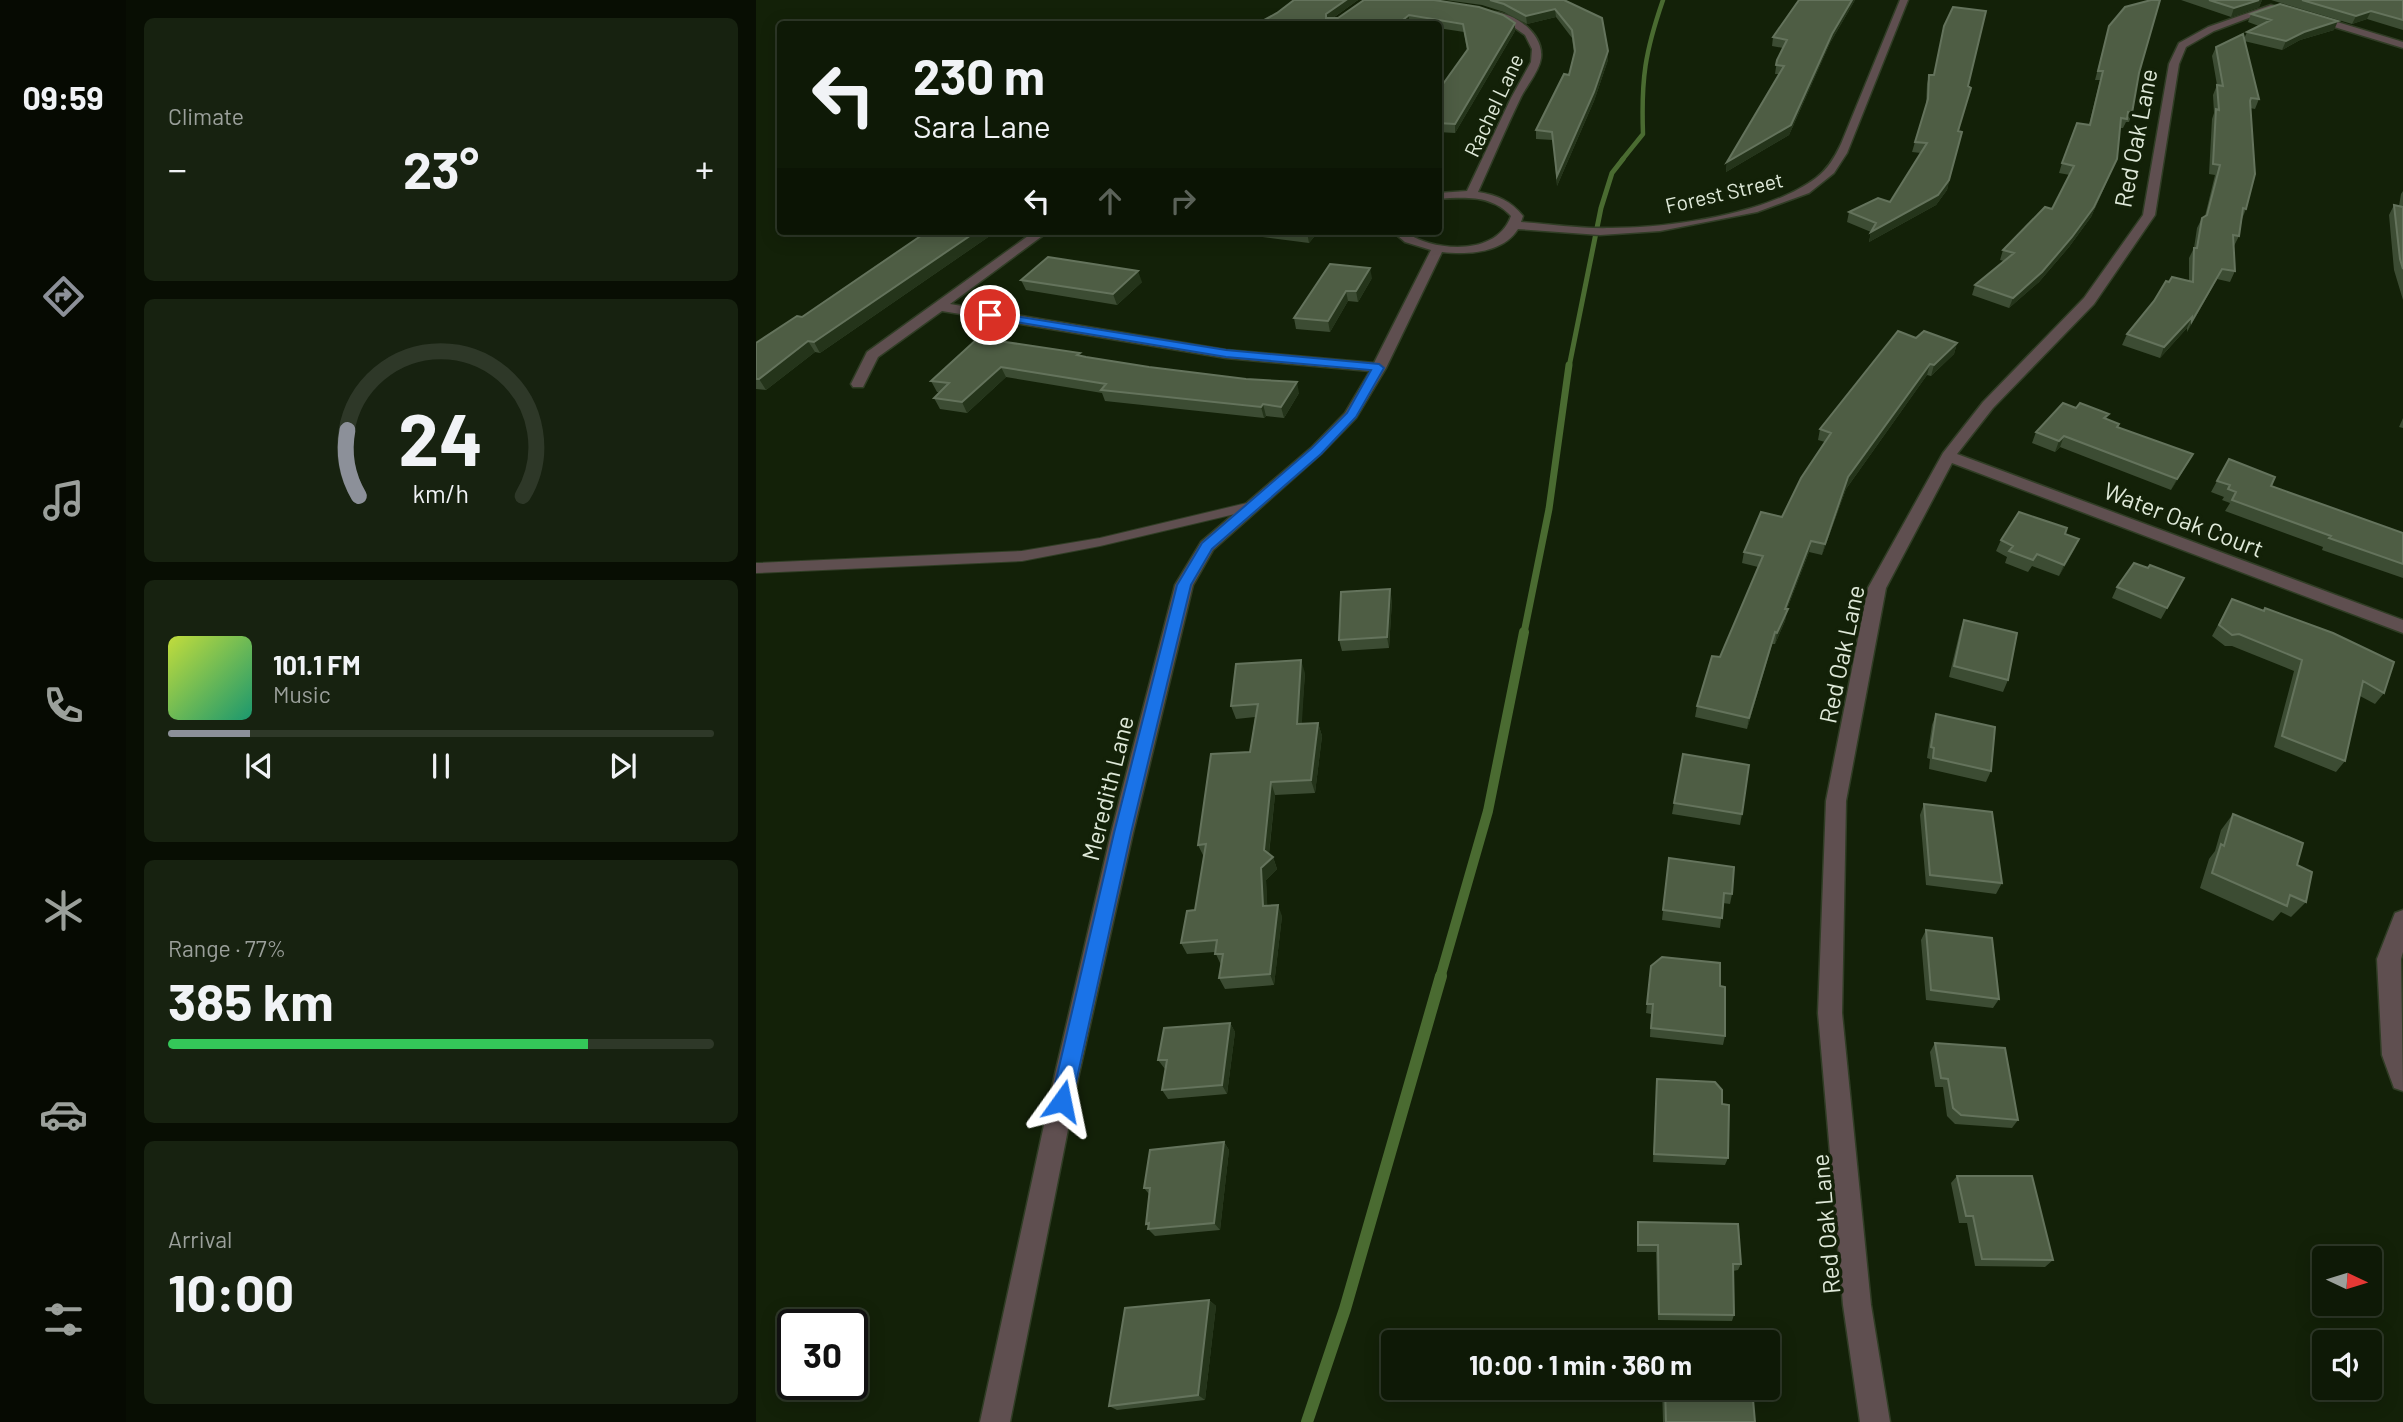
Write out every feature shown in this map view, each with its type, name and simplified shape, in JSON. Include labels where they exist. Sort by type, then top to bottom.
[{"type":"street","name":"Forest Street","points":[[1516,225],[1609,232],[1633,231],[1713,218],[1768,205],[1797,194],[1822,179],[1839,159],[1879,68],[1904,0]]},
{"type":"street","name":"Red Oak Lane","points":[[1875,1422],[1857,1305],[1829,1013],[1836,801],[1877,588],[1948,457],[1988,405],[2089,301],[2149,215],[2174,64],[2182,45],[2211,29],[2281,8],[2253,0]]},
{"type":"street","name":"Rachel Lane","points":[[1471,195],[1516,97],[1536,62],[1537,49],[1529,33],[1508,19],[1481,10]]},
{"type":"street","points":[[2301,14],[2403,45]]},
{"type":"street","points":[[1401,235],[1418,246],[1458,250],[1497,242],[1510,234],[1516,225],[1517,216],[1501,202],[1471,195],[1442,196]]},
{"type":"street","points":[[858,384],[872,355],[1037,235]]},
{"type":"street","name":"Meredith Lane","points":[[995,1422],[1070,1060],[1122,833],[1184,585],[1207,546],[1317,451],[1352,415],[1379,368],[1437,250]]},
{"type":"street","points":[[937,306],[1226,354],[1379,368]]},
{"type":"street","name":"Water Oak Court","points":[[1948,457],[2403,627]]},
{"type":"street","points":[[2403,919],[2389,959],[2394,1055],[2403,1079]]},
{"type":"lane","points":[[756,568],[1022,556],[1113,539],[1251,506]]},
{"type":"building","points":[[1294,0],[1346,0],[1326,14],[1326,18],[1338,18],[1364,0],[1434,0],[1479,7],[1503,15],[1515,23],[1455,124],[1442,123],[1442,85],[1468,49],[1463,24],[1409,15],[1402,21],[1262,21]]},
{"type":"building","points":[[1490,0],[1564,0],[1602,18],[1608,51],[1594,92],[1557,176],[1552,132],[1536,130],[1564,74],[1569,75],[1575,51],[1572,30],[1555,9],[1526,16]]},
{"type":"building","points":[[1799,0],[1852,0],[1832,34],[1791,125],[1727,162],[1784,66],[1776,65],[1787,40],[1773,37]]},
{"type":"building","points":[[2160,0],[2139,73],[2132,113],[2128,112],[2127,119],[2121,118],[2117,159],[2094,207],[2042,272],[2013,298],[1975,285],[2014,253],[2003,250],[2045,207],[2052,209],[2074,166],[2062,163],[2077,123],[2090,125],[2103,71],[2098,71],[2109,26],[2125,7]]},
{"type":"building","points":[[2209,0],[2259,0],[2234,8]]},
{"type":"building","points":[[2302,0],[2403,0],[2403,20],[2371,11],[2356,16]]},
{"type":"building","points":[[2280,4],[2338,21],[2286,41],[2247,32],[2271,20],[2251,14]]},
{"type":"building","points":[[1953,7],[1986,11],[1968,86],[1971,88],[1958,131],[1962,132],[1949,180],[1938,195],[1871,232],[1876,223],[1849,212],[1878,198],[1890,202],[1927,143],[1915,142],[1928,99],[1929,75],[1934,75],[1944,26]]},
{"type":"building","points":[[2243,34],[2259,99],[2251,98],[2250,101],[2255,174],[2246,209],[2243,208],[2239,236],[2233,235],[2235,271],[2222,269],[2192,321],[2192,317],[2164,347],[2127,334],[2154,301],[2166,281],[2169,282],[2172,277],[2193,282],[2194,248],[2197,248],[2202,218],[2207,215],[2220,165],[2213,164],[2216,109],[2219,110],[2217,85],[2223,86],[2216,47]]},
{"type":"building","points":[[2394,205],[2403,207],[2403,269],[2400,259]]},
{"type":"building","points":[[922,235],[971,235],[814,342],[808,341],[756,379],[756,343],[797,316],[802,317]]},
{"type":"building","points":[[1048,257],[1138,271],[1113,294],[1021,280]]},
{"type":"building","points":[[1330,264],[1370,268],[1356,291],[1346,291],[1328,321],[1294,318]]},
{"type":"building","points":[[1898,331],[1916,338],[1924,331],[1957,343],[1934,365],[1930,364],[1848,477],[1825,544],[1811,541],[1785,609],[1788,609],[1777,633],[1775,632],[1749,718],[1697,706],[1712,656],[1720,657],[1763,556],[1744,552],[1761,512],[1782,517],[1801,478],[1831,433],[1820,429]]},
{"type":"building","points":[[978,338],[1080,353],[1077,355],[1149,367],[1246,379],[1297,382],[1281,407],[1263,404],[1261,407],[1101,390],[1106,384],[1001,367],[962,402],[934,398],[949,383],[931,381]]},
{"type":"building","points":[[2063,403],[2076,408],[2080,403],[2109,414],[2104,418],[2119,424],[2117,427],[2193,454],[2177,479],[2064,436],[2059,441],[2036,432]]},
{"type":"building","points":[[2229,459],[2275,477],[2271,486],[2403,533],[2403,564],[2232,500],[2236,492],[2228,489],[2230,485],[2217,481]]},
{"type":"building","points":[[2019,512],[2067,528],[2065,534],[2079,539],[2064,565],[2037,554],[2033,560],[2009,551],[2013,546],[2001,540]]},
{"type":"building","points":[[2134,563],[2148,568],[2150,565],[2184,578],[2167,608],[2117,587]]},
{"type":"building","points":[[1390,589],[1387,637],[1339,640],[1341,592]]},
{"type":"building","points":[[2232,599],[2333,633],[2394,662],[2384,693],[2363,681],[2345,761],[2282,736],[2302,660],[2239,634],[2232,635],[2219,625]]},
{"type":"building","points":[[1964,620],[2017,633],[2008,680],[1954,666]]},
{"type":"building","points":[[1301,660],[1297,724],[1318,723],[1311,780],[1271,782],[1264,850],[1273,857],[1261,868],[1263,906],[1278,905],[1270,974],[1219,978],[1223,954],[1215,954],[1217,940],[1181,943],[1187,911],[1195,910],[1206,844],[1198,845],[1211,754],[1250,752],[1258,704],[1231,706],[1236,664]]},
{"type":"building","points":[[1936,714],[1995,727],[1991,771],[1933,758],[1934,748],[1931,747]]},
{"type":"building","points":[[1683,754],[1749,765],[1742,814],[1674,803]]},
{"type":"building","points":[[1924,804],[1992,812],[2002,883],[1930,875]]},
{"type":"building","points":[[2233,814],[2303,843],[2297,865],[2312,872],[2306,902],[2290,895],[2287,906],[2212,873],[2221,844],[2224,846]]},
{"type":"building","points":[[1669,858],[1734,867],[1732,894],[1724,893],[1722,918],[1663,910]]},
{"type":"building","points":[[1926,930],[1992,938],[1999,999],[1931,990]]},
{"type":"building","points":[[1662,957],[1720,963],[1720,986],[1725,987],[1725,1036],[1651,1028],[1653,1004],[1647,1004],[1651,966]]},
{"type":"building","points":[[1230,1023],[1222,1085],[1162,1090],[1167,1060],[1158,1060],[1164,1028]]},
{"type":"building","points":[[1935,1043],[2005,1048],[2018,1120],[1961,1115],[1953,1108],[1948,1079],[1941,1078]]},
{"type":"building","points":[[1657,1079],[1715,1082],[1722,1090],[1722,1104],[1729,1105],[1728,1158],[1654,1154]]},
{"type":"building","points":[[1224,1142],[1214,1223],[1148,1229],[1149,1223],[1146,1224],[1150,1188],[1144,1188],[1150,1150]]},
{"type":"building","points":[[1957,1176],[2032,1176],[2053,1260],[1982,1259],[1973,1216],[1966,1216]]},
{"type":"building","points":[[1638,1222],[1738,1224],[1741,1264],[1733,1264],[1734,1315],[1659,1314],[1658,1245],[1638,1245]]},
{"type":"building","points":[[1209,1300],[1198,1395],[1109,1406],[1125,1308]]},
{"type":"building","points":[[1665,1400],[1753,1400],[1755,1422],[1666,1422]]},
{"type":"waterway","points":[[1622,160],[1643,134],[1646,66],[1663,0]]},
{"type":"waterway","points":[[1569,367],[1601,208],[1612,173],[1623,159]]},
{"type":"waterway","points":[[1524,633],[1549,509],[1569,365]]},
{"type":"waterway","points":[[1440,978],[1488,811],[1524,632]]},
{"type":"waterway","points":[[1307,1422],[1345,1309],[1441,976]]},
{"type":"route","points":[[990,315],[1226,354],[1379,368],[1352,415],[1317,451],[1207,546],[1184,585],[1122,833],[1062,1101]]}]
